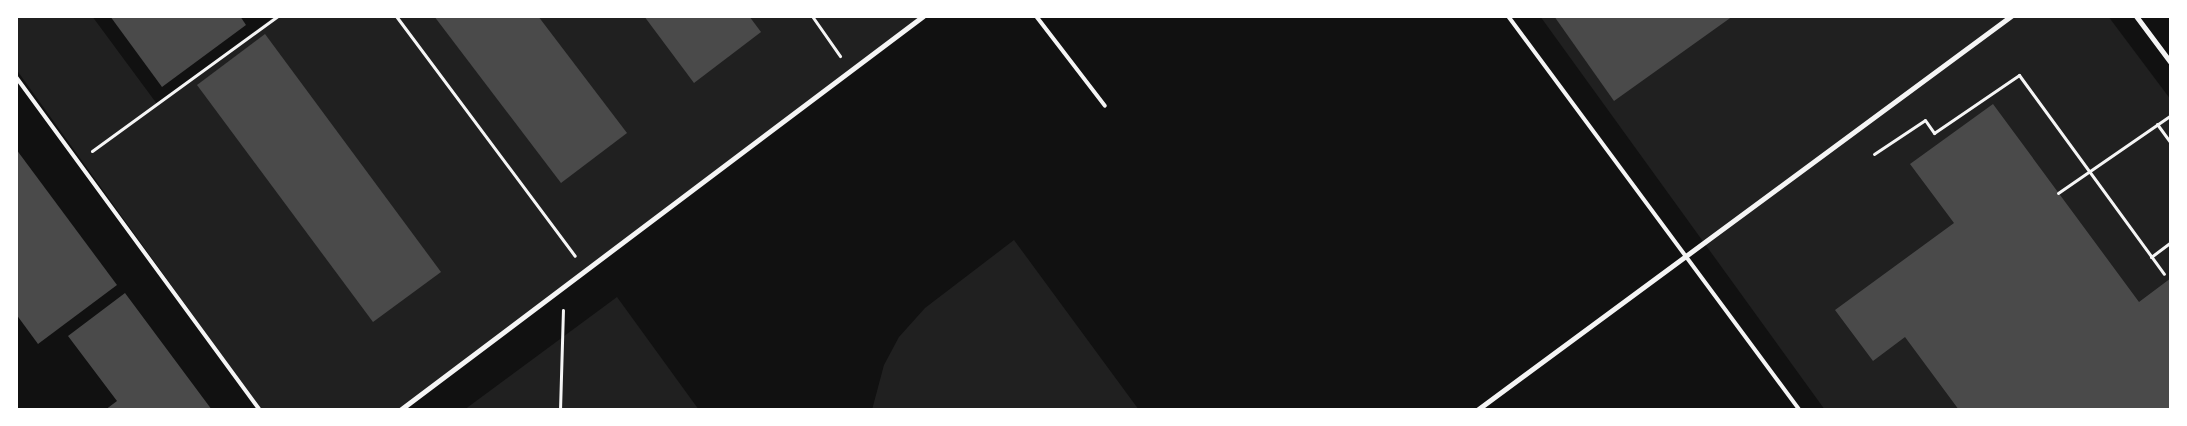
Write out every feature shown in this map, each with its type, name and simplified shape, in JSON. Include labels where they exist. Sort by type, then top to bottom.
[{"type":"street","points":[[400,410],[564,284],[923,16]]},
{"type":"street","points":[[1477,410],[2011,16]]},
{"type":"street","points":[[2136,16],[2171,63]]},
{"type":"lane","points":[[1036,16],[1106,106]]},
{"type":"lane","points":[[1508,16],[1685,258],[1800,410]]},
{"type":"lane","points":[[16,77],[260,410]]},
{"type":"path","points":[[79,161],[278,16]]},
{"type":"path","points":[[396,16],[585,269]]},
{"type":"path","points":[[812,16],[850,70]]},
{"type":"path","points":[[1874,154],[1925,120],[1934,133],[2019,75],[2164,274]]},
{"type":"path","points":[[2058,193],[2171,115]]},
{"type":"path","points":[[2157,124],[2171,143]]},
{"type":"path","points":[[2151,257],[2171,242]]},
{"type":"path","points":[[560,410],[564,284]]},
{"type":"shaded area","points":[[16,16],[92,16],[157,104],[275,16],[925,16],[402,410],[261,410],[16,69]]},
{"type":"shaded area","points":[[1540,16],[2108,16],[2171,100],[2171,410],[1825,410]]},
{"type":"shaded area","points":[[1014,240],[1139,410],[872,410],[884,365],[899,337],[925,308]]},
{"type":"shaded area","points":[[617,297],[699,410],[464,410]]},
{"type":"building","points":[[110,16],[240,16],[246,25],[162,87]]},
{"type":"building","points":[[434,16],[538,16],[627,133],[561,183]]},
{"type":"building","points":[[644,16],[749,16],[761,32],[694,83]]},
{"type":"building","points":[[1554,16],[1733,16],[1614,101]]},
{"type":"building","points":[[265,34],[441,272],[373,322],[197,85]]},
{"type":"building","points":[[1993,104],[2139,302],[2171,278],[2171,410],[1959,410],[1905,337],[1873,361],[1835,310],[1954,223],[1910,164]]},
{"type":"building","points":[[16,149],[117,285],[38,344],[16,314]]},
{"type":"building","points":[[125,293],[212,410],[105,410],[117,401],[68,336]]}]
